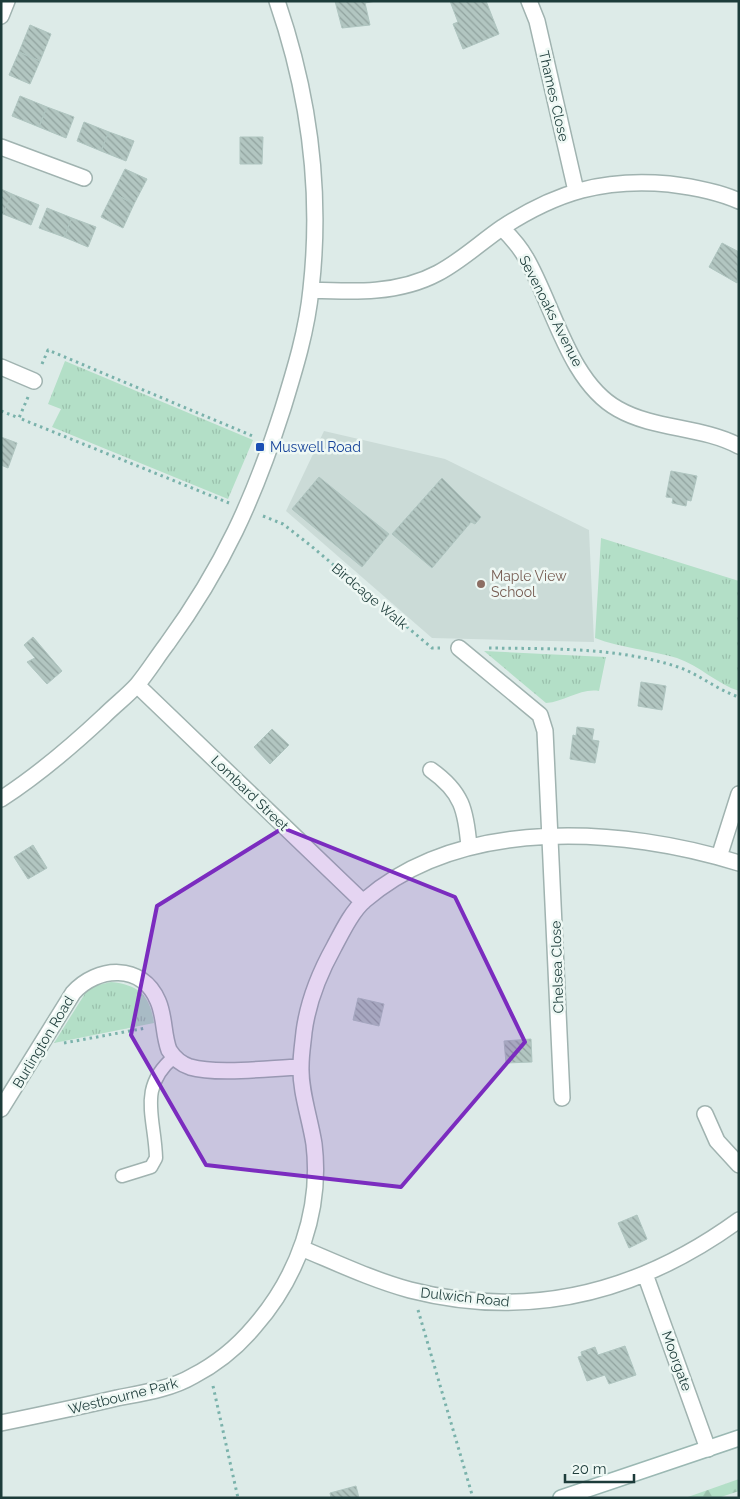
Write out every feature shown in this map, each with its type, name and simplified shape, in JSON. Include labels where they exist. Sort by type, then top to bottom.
[{"type":"street","points":[[1,16],[7,1]]},
{"type":"street","points":[[1,799],[80,738],[137,685],[187,616],[234,538],[247,510],[272,444],[305,330],[314,254],[314,206],[308,118],[296,65],[277,1]]},
{"type":"street","name":"Thames Close","points":[[529,1],[537,21],[576,191]]},
{"type":"street","points":[[1,147],[84,178]]},
{"type":"street","points":[[311,290],[348,292],[394,288],[422,280],[439,273],[502,228],[540,205],[576,191],[610,183],[654,183],[711,191],[739,200]]},
{"type":"street","name":"Sevenoaks Avenue","points":[[502,228],[526,256],[582,371],[609,403],[633,416],[700,432],[739,446]]},
{"type":"street","points":[[1,367],[34,381]]},
{"type":"street","name":"Chelsea Close","points":[[459,648],[540,715],[546,731],[562,1098]]},
{"type":"street","name":"Lombard Street","points":[[137,685],[363,902]]},
{"type":"street","points":[[431,770],[448,782],[460,800],[467,823],[469,847]]},
{"type":"street","points":[[718,857],[739,794]]},
{"type":"street","points":[[363,902],[422,865],[469,847],[552,837],[609,838],[667,844],[739,863]]},
{"type":"street","name":"Westbourne Park","points":[[1,1423],[151,1391],[179,1383],[208,1367],[240,1342],[266,1313],[287,1281],[301,1248],[311,1212],[316,1178],[314,1144],[300,1067],[313,988],[335,944],[363,902]]},
{"type":"street","name":"Burlington Road","points":[[1,1109],[73,993],[88,979],[102,973],[120,972],[150,988],[159,1002],[166,1042],[174,1057]]},
{"type":"street","points":[[174,1057],[184,1064],[200,1069],[300,1067]]},
{"type":"street","points":[[705,1114],[717,1141],[739,1164]]},
{"type":"street","name":"Dulwich Road","points":[[301,1248],[365,1275],[412,1291],[499,1302],[538,1301],[585,1294],[645,1274],[698,1248],[739,1220]]},
{"type":"street","name":"Moorgate","points":[[645,1274],[708,1448]]},
{"type":"street","points":[[561,1498],[739,1438]]},
{"type":"lane","points":[[122,1176],[151,1167],[156,1158],[151,1086],[165,1064],[174,1057]]},
{"type":"path","points":[[20,418],[48,350],[272,444]]},
{"type":"path","name":"Birdcage Walk","points":[[1,411],[283,524],[432,648],[593,650],[679,667],[739,697]]},
{"type":"path","points":[[40,1048],[164,1025]]},
{"type":"path","points":[[412,1291],[474,1498]]},
{"type":"path","points":[[208,1367],[238,1498]]},
{"type":"highlighted area","points":[[283,828],[455,897],[525,1042],[401,1187],[206,1165],[131,1035],[157,906]]},
{"type":"shaded area","name":"Maple View School","points":[[324,431],[445,459],[589,530],[594,642],[432,638],[286,511]]},
{"type":"green space","points":[[65,361],[253,440],[228,499],[52,427],[61,409],[48,404]]},
{"type":"green space","points":[[601,538],[739,581],[739,691],[677,658],[595,638]]},
{"type":"green space","points":[[484,651],[606,657],[599,691],[585,691],[546,703]]},
{"type":"green space","points":[[111,982],[121,983],[142,993],[150,1005],[154,1023],[54,1043],[86,992],[94,986]]},
{"type":"green space","points":[[739,1479],[739,1491],[718,1498],[685,1498]]},
{"type":"building","points":[[335,1],[376,1],[365,3],[370,25],[342,28]]},
{"type":"building","points":[[450,1],[486,1],[499,34],[463,49],[453,24],[458,22]]},
{"type":"building","points":[[30,25],[51,34],[40,61],[19,52]]},
{"type":"building","points":[[19,52],[40,61],[30,84],[9,75]]},
{"type":"building","points":[[20,96],[47,107],[39,127],[12,116]]},
{"type":"building","points":[[47,107],[74,117],[66,138],[39,127]]},
{"type":"building","points":[[84,122],[109,132],[101,151],[77,141]]},
{"type":"building","points":[[109,132],[134,141],[126,161],[101,151]]},
{"type":"building","points":[[240,137],[263,137],[262,164],[240,164]]},
{"type":"building","points":[[125,169],[147,179],[134,204],[113,193]]},
{"type":"building","points":[[1,189],[12,194],[3,214],[1,213]]},
{"type":"building","points":[[113,193],[134,204],[123,228],[101,217]]},
{"type":"building","points":[[12,194],[39,205],[31,225],[3,214]]},
{"type":"building","points":[[47,208],[72,218],[64,237],[39,228]]},
{"type":"building","points":[[72,218],[96,227],[88,247],[64,237]]},
{"type":"building","points":[[722,243],[739,252],[737,283],[709,267]]},
{"type":"building","points":[[1,437],[17,443],[8,468],[1,465]]},
{"type":"building","points":[[671,471],[697,476],[691,501],[687,500],[686,506],[672,503],[673,498],[666,497]]},
{"type":"building","points":[[319,477],[389,534],[362,567],[292,509]]},
{"type":"building","points":[[442,478],[481,517],[475,524],[471,522],[432,568],[392,534]]},
{"type":"building","points":[[33,637],[62,671],[47,684],[27,662],[35,658],[24,645]]},
{"type":"building","points":[[641,682],[666,686],[662,710],[638,706]]},
{"type":"building","points":[[577,727],[594,729],[592,740],[599,741],[595,763],[570,759],[573,735],[576,736]]},
{"type":"building","points":[[272,729],[289,745],[270,764],[254,747]]},
{"type":"building","points":[[33,845],[47,868],[28,879],[14,857]]},
{"type":"building","points":[[358,998],[384,1004],[379,1026],[353,1020]]},
{"type":"building","points":[[531,1039],[532,1062],[506,1063],[504,1041]]},
{"type":"building","points":[[637,1215],[647,1239],[629,1248],[618,1223]]},
{"type":"building","points":[[625,1346],[636,1375],[609,1384],[605,1375],[587,1381],[578,1357],[582,1356],[581,1352],[595,1347],[598,1355]]},
{"type":"building","points":[[356,1486],[359,1498],[331,1498],[330,1493]]},
{"type":"place","name":"Muswell Road","points":[[260,447]]},
{"type":"place","name":"Maple View School","points":[[481,584]]}]
